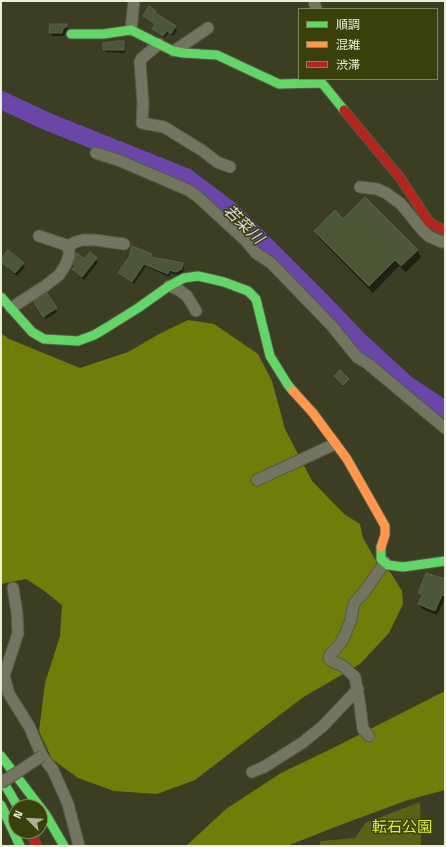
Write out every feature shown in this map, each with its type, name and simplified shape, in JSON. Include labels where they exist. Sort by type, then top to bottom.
[{"type":"main road","points":[[71,34],[103,34],[131,30],[174,51],[183,53],[217,54],[279,84],[323,81],[401,180],[429,222],[445,231]]},
{"type":"main road","points":[[1,297],[32,332],[44,339],[64,342],[78,341],[94,335],[138,308],[169,286],[184,278],[198,276],[224,282],[248,291],[256,299],[270,356],[288,385],[313,413],[347,459],[385,526],[381,559],[388,565],[403,567],[445,561]]},
{"type":"main road","points":[[1,756],[46,815],[64,846]]},
{"type":"main road","points":[[1,778],[13,799]]},
{"type":"main road","points":[[1,805],[20,846]]},
{"type":"street","points":[[131,30],[134,1]]},
{"type":"street","points":[[174,51],[208,28]]},
{"type":"street","points":[[159,44],[142,58],[140,62],[143,103],[142,123],[164,127],[203,151],[217,162],[230,167]]},
{"type":"street","points":[[96,153],[118,160],[188,190],[197,196],[246,240],[256,253],[271,262],[331,325],[357,357],[445,428]]},
{"type":"street","points":[[360,187],[377,189],[386,193],[400,204],[423,232],[442,242],[445,241]]},
{"type":"street","points":[[11,308],[59,275],[69,256],[69,250],[66,244],[39,236]]},
{"type":"street","points":[[67,247],[75,242],[83,240],[96,240],[124,244]]},
{"type":"street","points":[[169,286],[179,290],[187,296],[196,311]]},
{"type":"street","points":[[257,480],[335,444]]},
{"type":"street","points":[[369,736],[363,729],[355,677],[343,666],[332,661],[330,655],[344,637],[351,620],[352,607],[385,562]]},
{"type":"street","points":[[13,588],[17,613],[18,633],[4,676],[9,694],[28,726],[42,756],[53,770],[68,804],[79,846]]},
{"type":"street","points":[[252,772],[264,768],[302,743],[323,726],[358,689]]},
{"type":"street","points":[[1,783],[42,756]]},
{"type":"green space","points":[[188,320],[214,324],[258,354],[272,381],[285,429],[312,481],[344,514],[360,524],[363,538],[375,559],[391,573],[402,591],[403,604],[389,633],[360,664],[302,698],[195,780],[157,794],[114,791],[78,778],[52,759],[39,731],[45,683],[60,636],[62,605],[26,579],[1,584],[1,333],[9,339],[80,368],[128,352],[159,334]]},
{"type":"green space","points":[[445,691],[445,790],[408,800],[287,846],[186,846],[226,809],[281,773]]},
{"type":"green space","name":"転石公園","points":[[420,802],[421,846],[320,846],[320,841],[355,838],[365,823]]},
{"type":"building","points":[[149,6],[156,11],[155,13],[176,26],[171,34],[167,31],[163,36],[152,29],[155,24],[143,16]]},
{"type":"building","points":[[50,24],[67,24],[67,26],[63,29],[62,33],[49,33]]},
{"type":"building","points":[[124,41],[124,50],[103,50],[103,43]]},
{"type":"building","points":[[365,197],[418,250],[401,266],[395,260],[369,286],[314,231],[335,210],[343,219]]},
{"type":"building","points":[[132,246],[152,254],[151,257],[183,263],[182,269],[176,272],[169,270],[168,274],[144,264],[132,282],[118,273],[129,257]]},
{"type":"building","points":[[8,250],[24,263],[15,273],[1,262],[1,259]]},
{"type":"building","points":[[90,252],[97,258],[82,277],[72,269],[76,266],[73,264],[76,254],[77,253],[84,259]]},
{"type":"building","points":[[47,293],[57,308],[43,317],[34,302]]},
{"type":"building","points":[[340,370],[349,379],[343,385],[334,376]]},
{"type":"building","points":[[426,573],[445,579],[445,596],[442,595],[435,611],[418,604],[422,595],[418,593]]},
{"type":"waterway","name":"若菜川","points":[[1,100],[46,121],[186,177],[232,212],[358,340],[406,384],[445,410]]},
{"type":"traffic: fast","points":[[71,34],[103,34],[131,30],[173,51],[217,55],[279,84],[322,83],[344,110]]},
{"type":"traffic: fast","points":[[1,297],[32,332],[44,339],[78,341],[94,335],[106,328],[169,286],[184,278],[198,276],[224,282],[248,291],[256,299],[270,356],[293,391]]},
{"type":"traffic: fast","points":[[381,547],[381,559],[388,565],[403,567],[445,561]]},
{"type":"traffic: fast","points":[[1,756],[46,815],[64,846]]},
{"type":"traffic: fast","points":[[1,778],[13,799]]},
{"type":"traffic: fast","points":[[1,805],[20,846]]},
{"type":"traffic: slow","points":[[293,391],[313,413],[347,459],[385,526],[385,535],[381,547]]},
{"type":"traffic: jam","points":[[344,110],[401,179],[429,222],[445,231]]},
{"type":"traffic: jam","points":[[34,839],[37,846]]}]
